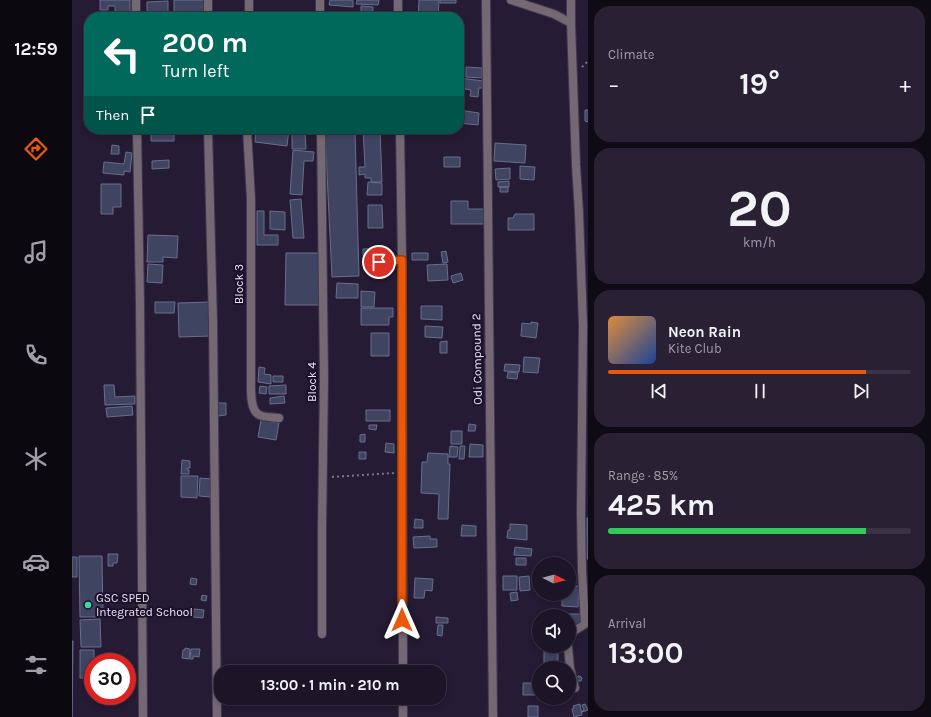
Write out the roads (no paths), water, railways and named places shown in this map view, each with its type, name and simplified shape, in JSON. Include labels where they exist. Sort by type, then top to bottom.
[{"type":"street","points":[[136,0],[136,12]]},
{"type":"street","points":[[208,0],[208,12]]},
{"type":"street","points":[[249,12],[250,0]]},
{"type":"street","points":[[320,0],[320,12]]},
{"type":"street","points":[[398,0],[398,12]]},
{"type":"street","name":"Odi Compound 2","points":[[486,0],[492,717]]},
{"type":"street","points":[[512,0],[554,14],[571,24]]},
{"type":"street","points":[[571,0],[583,326],[582,571],[585,624],[576,630]]},
{"type":"street","points":[[137,134],[143,717]]},
{"type":"street","points":[[208,134],[213,322],[217,717]]},
{"type":"street","name":"Block 3","points":[[247,134],[250,199],[252,403],[257,414],[279,418]]},
{"type":"street","name":"Block 4","points":[[321,134],[324,378],[322,634]]},
{"type":"street","points":[[400,134],[402,260],[403,665]]},
{"type":"street","points":[[579,213],[588,220]]},
{"type":"street","points":[[581,270],[588,277]]},
{"type":"street","points":[[403,705],[403,717]]},
{"type":"lane","points":[[368,263],[402,260]]},
{"type":"place","name":"GSC SPED Integrated School","points":[[88,605]]}]
